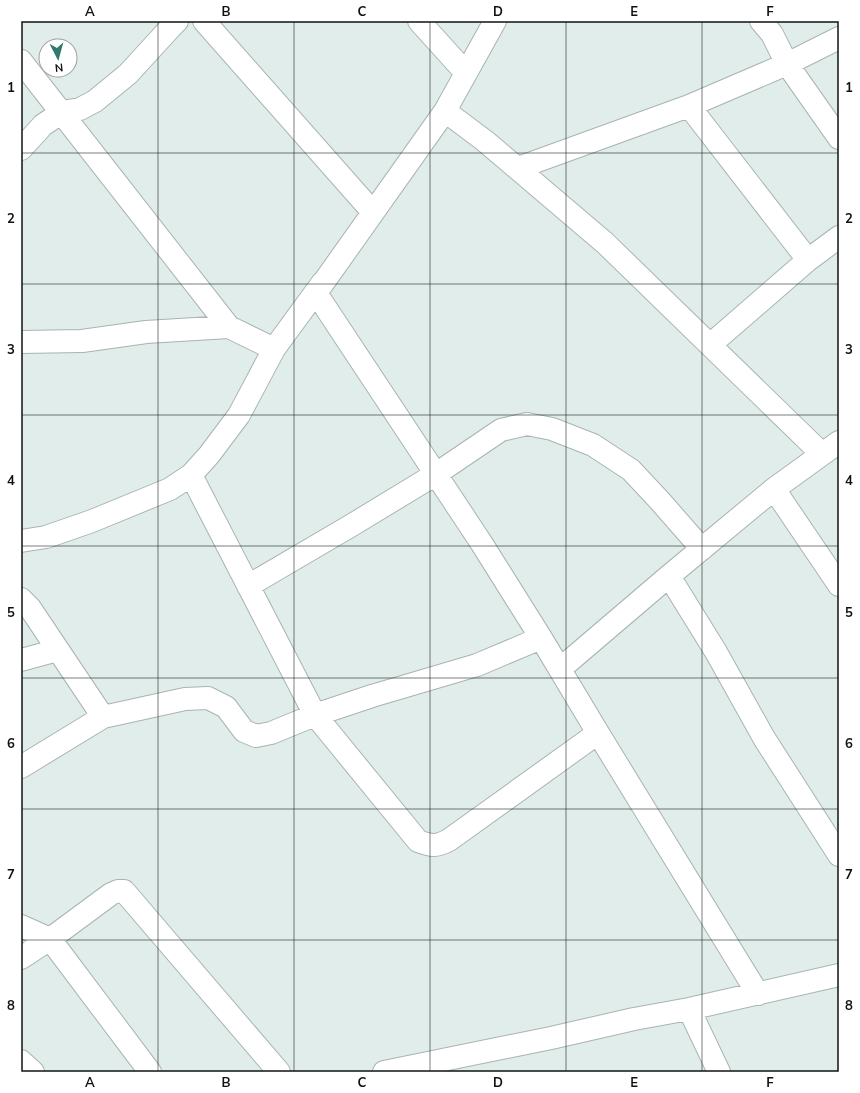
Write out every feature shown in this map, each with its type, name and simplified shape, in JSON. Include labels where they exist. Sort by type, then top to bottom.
[{"type":"street","points":[[204,21],[371,210]]},
{"type":"street","points":[[419,21],[466,73]]},
{"type":"street","points":[[21,541],[46,537],[92,521],[170,489],[191,475],[209,455],[239,415],[274,349],[316,293],[445,111],[495,21]]},
{"type":"street","points":[[761,21],[772,34],[787,64],[839,138]]},
{"type":"street","points":[[21,149],[43,125],[62,112],[80,109],[100,96],[128,74],[171,23]]},
{"type":"street","points":[[518,168],[689,106],[787,64],[839,38]]},
{"type":"street","points":[[21,61],[228,327],[274,349]]},
{"type":"street","points":[[689,106],[808,260]]},
{"type":"street","points":[[316,293],[371,210],[445,111]]},
{"type":"street","points":[[445,111],[518,168],[605,243],[822,454]]},
{"type":"street","points":[[710,345],[808,260],[839,237]]},
{"type":"street","points":[[316,293],[482,544],[758,994]]},
{"type":"street","points":[[21,342],[82,341],[146,332],[228,327]]},
{"type":"street","points":[[248,586],[436,474],[501,430],[527,424],[552,429],[593,445],[631,470],[702,549]]},
{"type":"street","points":[[560,669],[774,489],[839,442]]},
{"type":"street","points":[[191,475],[314,716],[418,841],[428,845],[441,844],[449,840],[598,733]]},
{"type":"street","points":[[774,489],[839,585]]},
{"type":"street","points":[[669,576],[716,652],[764,738],[839,855]]},
{"type":"street","points":[[21,599],[30,608],[103,717]]},
{"type":"street","points":[[21,767],[103,717],[185,699],[208,698],[226,707],[244,731],[256,736],[271,733],[372,696],[477,665],[541,638]]},
{"type":"street","points":[[21,660],[58,650]]},
{"type":"street","points":[[21,958],[50,939],[111,894],[118,891],[124,891],[279,1072]]},
{"type":"street","points":[[21,926],[50,939],[150,1072]]},
{"type":"street","points":[[384,1072],[433,1067],[634,1019],[689,1009],[839,975]]},
{"type":"street","points":[[689,1009],[719,1072]]},
{"type":"street","points":[[21,1061],[33,1072]]}]
